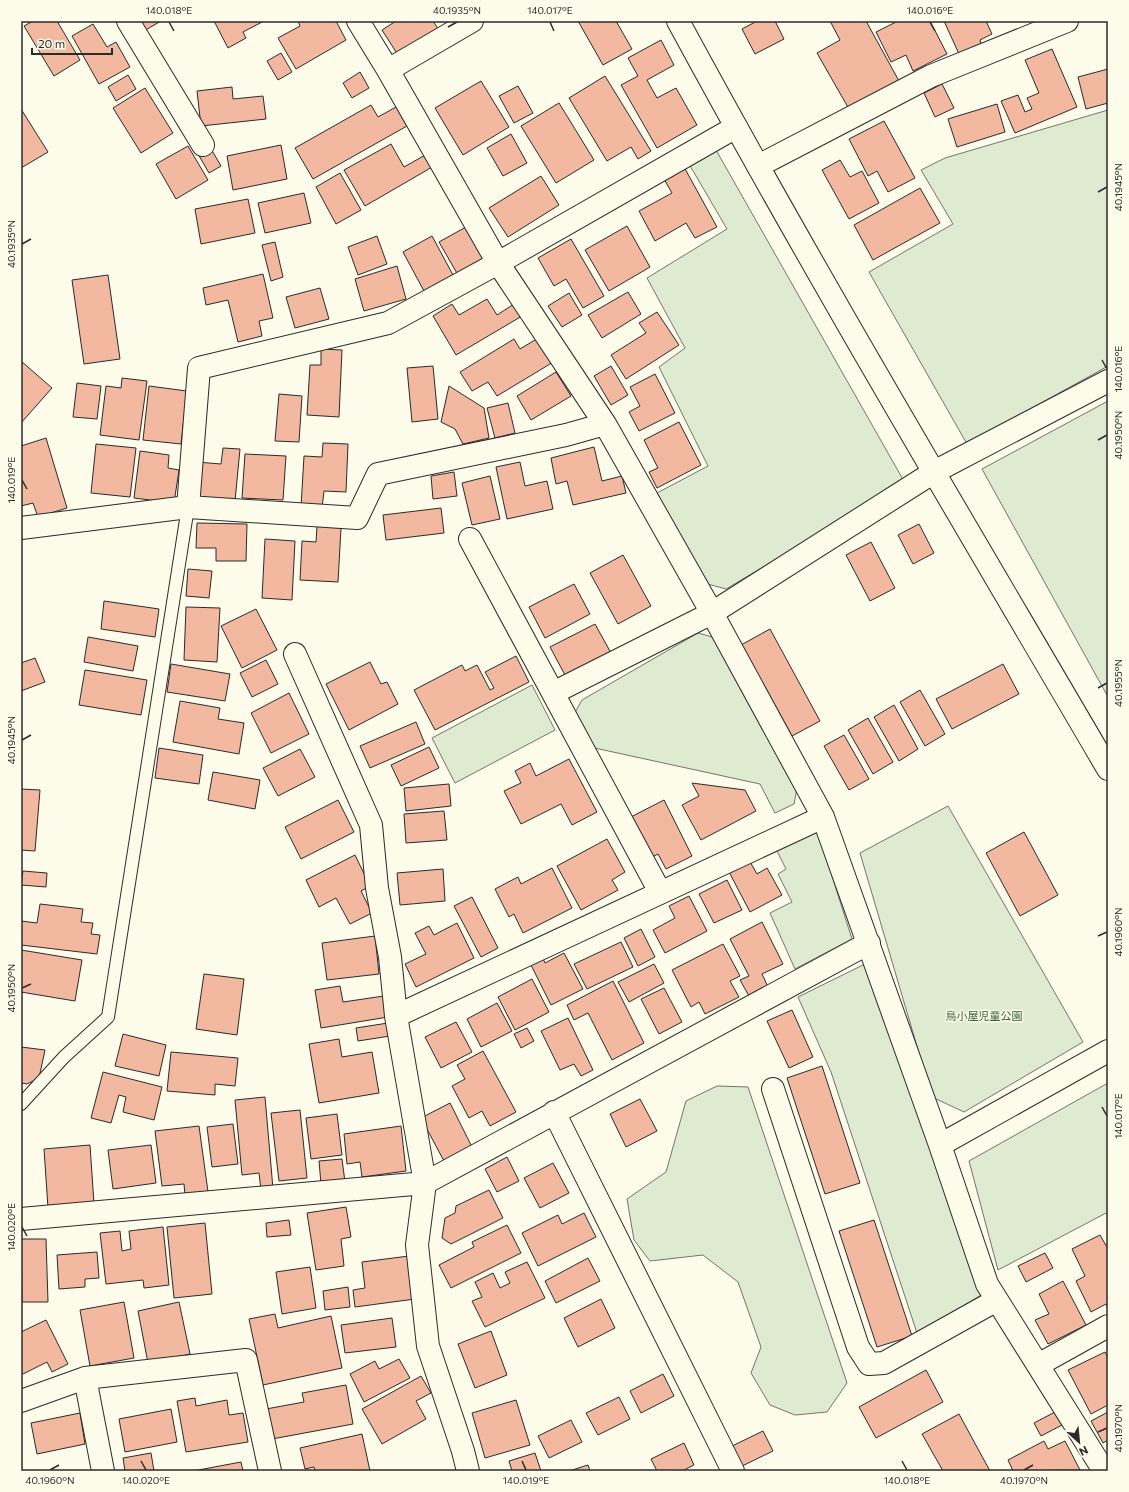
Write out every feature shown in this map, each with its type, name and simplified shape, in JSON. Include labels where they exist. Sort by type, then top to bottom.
[{"type":"street","points":[[128,21],[203,145]]},
{"type":"street","points":[[358,21],[388,70],[498,263],[605,424],[712,612],[823,817],[940,1145],[987,1284],[1104,1471]]},
{"type":"street","points":[[388,70],[472,21]]},
{"type":"street","points":[[678,21],[758,166],[934,472],[1108,769]]},
{"type":"street","points":[[758,166],[931,76],[1067,21]]},
{"type":"street","points":[[188,508],[199,368],[388,323],[498,263],[736,127]]},
{"type":"street","points":[[553,693],[712,612],[934,472],[1108,381]]},
{"type":"street","points":[[21,528],[188,508],[357,518],[378,474],[566,435],[605,424]]},
{"type":"street","points":[[470,539],[660,892]]},
{"type":"street","points":[[295,654],[371,825],[377,888],[390,957],[396,1016],[426,1182],[417,1245],[428,1346],[463,1451],[468,1471]]},
{"type":"street","points":[[396,1016],[823,817]]},
{"type":"street","points":[[21,1219],[426,1182],[869,943]]},
{"type":"street","points":[[940,1145],[1108,1050]]},
{"type":"street","points":[[773,1088],[858,1347],[869,1364],[884,1363],[997,1300]]},
{"type":"street","points":[[554,1112],[733,1471]]},
{"type":"street","points":[[1038,1365],[1108,1326]]},
{"type":"street","points":[[21,1401],[85,1378],[246,1360],[270,1471]]},
{"type":"street","points":[[85,1378],[103,1471]]},
{"type":"lane","points":[[21,1104],[64,1057],[108,1017],[188,508]]},
{"type":"green space","points":[[1108,110],[1108,366],[967,444],[869,272],[953,224],[921,170],[945,158]]},
{"type":"green space","points":[[716,150],[905,483],[726,589],[704,583],[657,493],[708,466],[659,367],[685,348],[647,278],[727,229],[689,164]]},
{"type":"green space","points":[[1108,401],[1108,697],[982,469]]},
{"type":"green space","points":[[698,633],[719,639],[797,788],[794,804],[775,813],[760,784],[590,747],[573,716],[582,700]]},
{"type":"green space","points":[[532,685],[555,730],[455,783],[432,738]]},
{"type":"green space","name":"鳥小屋児童公園","points":[[948,806],[1083,1042],[964,1112],[932,1097],[860,853]]},
{"type":"green space","points":[[810,829],[818,832],[852,939],[795,969],[770,913],[792,902],[778,874],[786,869],[775,847]]},
{"type":"green space","points":[[865,964],[983,1294],[917,1333],[831,1072],[798,997]]},
{"type":"green space","points":[[1108,1083],[1108,1212],[998,1270],[969,1161]]},
{"type":"green space","points":[[717,1086],[748,1087],[847,1383],[827,1412],[795,1415],[770,1405],[751,1373],[761,1347],[738,1282],[703,1255],[650,1261],[634,1240],[627,1199],[666,1172],[686,1101]]},
{"type":"building","points":[[33,21],[57,21],[80,60],[54,76],[24,26]]},
{"type":"building","points":[[138,21],[161,21],[144,31]]},
{"type":"building","points":[[214,21],[264,21],[243,32],[246,38],[228,48]]},
{"type":"building","points":[[298,21],[336,21],[346,40],[296,69],[278,38],[300,26]]},
{"type":"building","points":[[396,21],[433,21],[439,30],[398,55],[382,30]]},
{"type":"building","points":[[578,21],[616,21],[632,49],[603,65]]},
{"type":"building","points":[[757,21],[775,21],[784,39],[755,54],[742,29]]},
{"type":"building","points":[[830,21],[866,21],[899,81],[849,109],[817,53],[840,40]]},
{"type":"building","points":[[898,21],[930,21],[947,54],[913,71],[906,55],[891,62],[876,32]]},
{"type":"building","points":[[944,21],[986,21],[992,34],[980,40],[981,44],[959,54]]},
{"type":"building","points":[[93,24],[107,47],[116,42],[130,67],[99,84],[72,36]]},
{"type":"building","points":[[661,40],[674,65],[647,80],[657,98],[676,88],[697,125],[657,148],[621,85],[638,76],[628,58]]},
{"type":"building","points":[[1052,49],[1077,107],[1015,133],[1001,101],[1018,95],[1025,112],[1032,109],[1027,98],[1039,93],[1025,60]]},
{"type":"building","points":[[281,53],[292,72],[278,80],[267,61]]},
{"type":"building","points":[[1108,69],[1108,103],[1086,109],[1078,77]]},
{"type":"building","points":[[360,72],[369,88],[352,98],[343,83]]},
{"type":"building","points":[[128,75],[136,89],[116,101],[108,87]]},
{"type":"building","points":[[605,76],[651,151],[638,159],[631,147],[607,161],[569,98]]},
{"type":"building","points":[[481,81],[509,127],[463,155],[435,108]]},
{"type":"building","points":[[942,84],[954,108],[935,117],[924,93]]},
{"type":"building","points":[[518,86],[533,113],[514,123],[499,96]]},
{"type":"building","points":[[232,87],[233,99],[263,96],[266,119],[201,126],[197,91]]},
{"type":"building","points":[[145,88],[173,133],[141,153],[113,108]]},
{"type":"building","points":[[559,103],[594,160],[556,183],[521,126]]},
{"type":"building","points":[[997,104],[1005,132],[957,147],[948,119]]},
{"type":"building","points":[[371,105],[378,117],[396,107],[407,126],[313,179],[295,148]]},
{"type":"building","points":[[21,109],[48,152],[21,168]]},
{"type":"building","points":[[884,121],[915,178],[888,192],[877,171],[868,176],[849,139]]},
{"type":"building","points":[[511,134],[527,163],[503,176],[487,148]]},
{"type":"building","points":[[391,144],[404,167],[427,154],[434,166],[365,206],[344,170]]},
{"type":"building","points":[[281,145],[287,179],[233,190],[227,156]]},
{"type":"building","points":[[188,146],[208,180],[176,199],[156,164]]},
{"type":"building","points":[[210,147],[221,166],[209,173],[198,154]]},
{"type":"building","points":[[840,160],[850,177],[862,171],[879,203],[849,219],[822,170]]},
{"type":"building","points":[[684,167],[717,227],[695,238],[686,223],[655,241],[639,211],[672,193],[664,179]]},
{"type":"building","points":[[340,173],[361,210],[336,224],[316,187]]},
{"type":"building","points":[[541,176],[559,205],[508,237],[489,208]]},
{"type":"building","points":[[920,188],[940,223],[873,260],[854,225]]},
{"type":"building","points":[[304,193],[311,223],[265,233],[258,203]]},
{"type":"building","points":[[248,199],[255,233],[201,244],[195,209]]},
{"type":"building","points":[[627,226],[650,267],[609,291],[585,250]]},
{"type":"building","points":[[466,227],[484,260],[458,275],[439,242]]},
{"type":"building","points":[[377,236],[387,264],[358,275],[348,247]]},
{"type":"building","points":[[432,236],[453,275],[424,291],[403,252]]},
{"type":"building","points":[[571,239],[604,296],[583,308],[566,279],[554,286],[538,258]]},
{"type":"building","points":[[275,242],[283,277],[271,281],[262,245]]},
{"type":"building","points":[[397,266],[406,299],[364,311],[355,279]]},
{"type":"building","points":[[263,274],[273,318],[259,321],[262,336],[238,342],[228,300],[206,305],[203,288]]},
{"type":"building","points":[[108,275],[120,359],[84,364],[72,280]]},
{"type":"building","points":[[320,288],[329,319],[295,328],[286,297]]},
{"type":"building","points":[[628,292],[641,314],[602,338],[588,315]]},
{"type":"building","points":[[569,293],[582,315],[562,327],[548,306]]},
{"type":"building","points":[[487,299],[497,315],[514,304],[522,316],[456,355],[433,316],[452,304],[459,315]]},
{"type":"building","points":[[657,312],[679,345],[626,379],[611,355],[646,333],[639,323]]},
{"type":"building","points":[[540,337],[555,361],[497,396],[488,382],[472,391],[460,372],[514,339],[520,349]]},
{"type":"building","points":[[321,349],[342,350],[339,417],[307,415],[310,365],[321,365]]},
{"type":"building","points":[[21,361],[52,388],[21,423]]},
{"type":"building","points":[[433,366],[438,419],[412,422],[407,368]]},
{"type":"building","points":[[611,366],[628,395],[611,405],[594,376]]},
{"type":"building","points":[[556,372],[571,396],[531,420],[517,396]]},
{"type":"building","points":[[655,374],[675,413],[639,431],[629,412],[640,406],[630,387]]},
{"type":"building","points":[[122,378],[147,381],[139,440],[100,435],[106,386],[121,388]]},
{"type":"building","points":[[77,383],[101,386],[97,419],[73,417]]},
{"type":"building","points":[[149,386],[187,391],[181,444],[143,440]]},
{"type":"building","points":[[449,386],[484,408],[489,438],[463,444],[455,429],[441,422]]},
{"type":"building","points":[[279,394],[302,396],[299,442],[275,441]]},
{"type":"building","points":[[508,403],[515,433],[495,438],[487,408]]},
{"type":"building","points":[[679,422],[701,465],[657,488],[649,472],[658,468],[644,440]]},
{"type":"building","points":[[46,438],[67,508],[38,517],[33,503],[21,506],[21,446]]},
{"type":"building","points":[[323,443],[348,444],[346,492],[324,491],[322,508],[301,507],[304,456],[322,457]]},
{"type":"building","points":[[96,444],[136,448],[130,497],[91,493]]},
{"type":"building","points":[[594,447],[602,481],[622,476],[626,493],[573,505],[567,481],[556,484],[551,458]]},
{"type":"building","points":[[223,448],[240,449],[235,501],[194,498],[197,462],[221,464]]},
{"type":"building","points":[[140,451],[169,455],[168,468],[179,470],[174,503],[134,498]]},
{"type":"building","points":[[245,454],[286,456],[283,500],[242,498]]},
{"type":"building","points":[[520,462],[525,486],[547,481],[553,509],[507,519],[496,467]]},
{"type":"building","points":[[454,472],[457,496],[433,499],[431,476]]},
{"type":"building","points":[[490,476],[500,519],[472,525],[462,483]]},
{"type":"building","points":[[441,508],[444,533],[386,540],[383,515]]},
{"type":"building","points":[[197,523],[247,524],[246,561],[216,561],[216,548],[196,548]]},
{"type":"building","points":[[919,524],[934,553],[913,564],[898,535]]},
{"type":"building","points":[[317,526],[341,528],[338,582],[300,580],[302,541],[316,542]]},
{"type":"building","points":[[265,539],[295,541],[292,600],[262,598]]},
{"type":"building","points":[[871,542],[895,588],[870,601],[846,555]]},
{"type":"building","points":[[623,555],[651,606],[618,624],[590,573]]},
{"type":"building","points":[[188,569],[212,571],[209,598],[186,596]]},
{"type":"building","points":[[574,584],[590,614],[545,638],[529,607]]},
{"type":"building","points":[[104,601],[159,609],[155,637],[101,629]]},
{"type":"building","points":[[186,607],[220,608],[217,662],[184,660]]},
{"type":"building","points":[[256,609],[277,650],[242,668],[221,626]]},
{"type":"building","points":[[595,624],[611,653],[566,677],[550,647]]},
{"type":"building","points":[[770,629],[820,721],[792,736],[741,645]]},
{"type":"building","points":[[88,637],[138,646],[133,671],[84,662]]},
{"type":"building","points":[[516,656],[529,682],[435,730],[414,690],[462,665],[465,671],[477,665],[490,690],[494,688],[485,672]]},
{"type":"building","points":[[35,658],[45,682],[21,691],[21,663]]},
{"type":"building","points":[[266,660],[278,684],[252,697],[240,673]]},
{"type":"building","points":[[370,662],[381,684],[387,682],[398,704],[349,730],[326,684]]},
{"type":"building","points":[[171,664],[230,674],[225,701],[167,692]]},
{"type":"building","points":[[1003,664],[1019,694],[952,729],[936,699]]},
{"type":"building","points":[[85,670],[147,680],[141,715],[79,705]]},
{"type":"building","points":[[920,690],[945,734],[925,746],[900,702]]},
{"type":"building","points":[[289,693],[309,734],[271,753],[251,713]]},
{"type":"building","points":[[180,701],[220,708],[218,719],[244,723],[239,754],[173,742]]},
{"type":"building","points":[[894,705],[918,749],[899,761],[874,717]]},
{"type":"building","points":[[868,718],[893,762],[873,774],[848,730]]},
{"type":"building","points":[[416,722],[425,744],[370,768],[360,746]]},
{"type":"building","points":[[844,735],[869,779],[849,790],[824,746]]},
{"type":"building","points":[[429,747],[439,768],[401,786],[391,765]]},
{"type":"building","points":[[159,748],[203,755],[199,784],[155,778]]},
{"type":"building","points":[[300,749],[315,777],[278,796],[263,768]]},
{"type":"building","points":[[569,759],[597,812],[572,825],[561,804],[521,824],[504,791],[521,783],[515,771],[530,763],[536,776]]},
{"type":"building","points":[[213,772],[260,780],[255,809],[208,800]]},
{"type":"building","points":[[692,783],[745,790],[756,811],[701,840],[682,805],[699,796]]},
{"type":"building","points":[[449,784],[451,806],[406,811],[404,788]]},
{"type":"building","points":[[21,789],[40,790],[35,851],[21,850]]},
{"type":"building","points":[[338,800],[354,832],[301,859],[285,827]]},
{"type":"building","points":[[664,800],[692,856],[666,869],[658,854],[647,860],[627,819]]},
{"type":"building","points":[[444,811],[447,840],[406,843],[404,814]]},
{"type":"building","points":[[1024,832],[1058,895],[1020,916],[986,853]]},
{"type":"building","points":[[607,839],[625,872],[612,880],[618,890],[581,910],[557,866]]},
{"type":"building","points":[[355,855],[370,886],[361,891],[372,913],[350,924],[336,898],[319,907],[306,880]]},
{"type":"building","points":[[749,860],[757,874],[767,868],[782,895],[750,912],[728,870]]},
{"type":"building","points":[[552,868],[572,908],[523,933],[514,914],[509,917],[495,889],[518,877],[521,884]]},
{"type":"building","points":[[443,869],[445,901],[400,905],[397,873]]},
{"type":"building","points":[[23,871],[47,873],[46,887],[21,885]]},
{"type":"building","points":[[727,880],[742,910],[714,923],[699,894]]},
{"type":"building","points":[[689,896],[707,931],[665,953],[653,930],[675,918],[669,906]]},
{"type":"building","points":[[472,897],[498,948],[481,957],[454,906]]},
{"type":"building","points":[[40,904],[83,909],[81,922],[93,923],[91,934],[100,935],[97,954],[21,945],[21,921],[37,923]]},
{"type":"building","points":[[762,922],[783,964],[762,974],[768,987],[749,996],[740,980],[749,976],[730,939]]},
{"type":"building","points":[[457,923],[474,958],[416,987],[405,964],[426,954],[415,933],[429,926],[434,935]]},
{"type":"building","points":[[641,929],[655,957],[638,966],[624,938]]},
{"type":"building","points":[[375,936],[379,974],[327,980],[322,943]]},
{"type":"building","points":[[621,942],[633,967],[587,989],[574,964]]},
{"type":"building","points":[[723,944],[740,976],[730,981],[739,997],[705,1014],[699,1002],[691,1007],[672,970]]},
{"type":"building","points":[[21,950],[82,960],[75,1001],[21,992]]},
{"type":"building","points":[[564,953],[583,989],[551,1005],[530,963],[542,956],[545,963]]},
{"type":"building","points":[[654,964],[664,983],[629,1002],[618,982]]},
{"type":"building","points":[[204,974],[244,979],[237,1035],[196,1029]]},
{"type":"building","points":[[532,979],[549,1012],[515,1030],[498,997]]},
{"type":"building","points":[[613,981],[644,1043],[612,1060],[588,1013],[574,1020],[567,1005]]},
{"type":"building","points":[[340,986],[343,1002],[384,996],[388,1017],[321,1028],[315,990]]},
{"type":"building","points":[[664,988],[682,1022],[659,1034],[641,999]]},
{"type":"building","points":[[497,1003],[512,1031],[481,1047],[467,1019]]},
{"type":"building","points":[[792,1010],[813,1057],[789,1068],[767,1021]]},
{"type":"building","points":[[568,1018],[593,1070],[581,1076],[574,1064],[560,1070],[541,1031]]},
{"type":"building","points":[[456,1022],[472,1052],[441,1068],[425,1037]]},
{"type":"building","points":[[388,1023],[390,1036],[358,1041],[356,1028]]},
{"type":"building","points":[[527,1028],[534,1041],[521,1048],[514,1034]]},
{"type":"building","points":[[123,1034],[166,1045],[159,1076],[115,1066]]},
{"type":"building","points":[[339,1039],[342,1057],[372,1052],[379,1093],[319,1103],[309,1044]]},
{"type":"building","points":[[21,1047],[45,1050],[39,1078],[27,1084],[21,1083]]},
{"type":"building","points":[[483,1051],[516,1112],[490,1126],[482,1111],[469,1118],[452,1086],[465,1079],[457,1065]]},
{"type":"building","points":[[171,1052],[238,1058],[235,1086],[215,1084],[215,1095],[167,1091]]},
{"type":"building","points":[[822,1066],[860,1183],[825,1194],[787,1078]]},
{"type":"building","points":[[103,1072],[162,1087],[154,1120],[123,1112],[126,1097],[119,1095],[111,1123],[91,1118]]},
{"type":"building","points":[[265,1097],[273,1189],[261,1190],[259,1173],[242,1175],[235,1100]]},
{"type":"building","points":[[640,1099],[657,1131],[626,1147],[610,1114]]},
{"type":"building","points":[[450,1103],[472,1147],[444,1161],[421,1118]]},
{"type":"building","points":[[300,1110],[307,1178],[279,1181],[271,1113]]},
{"type":"building","points":[[337,1114],[342,1155],[311,1159],[306,1118]]},
{"type":"building","points":[[233,1124],[238,1164],[212,1167],[207,1127]]},
{"type":"building","points":[[199,1126],[208,1192],[185,1195],[184,1184],[162,1186],[155,1131]]},
{"type":"building","points":[[401,1126],[406,1171],[362,1177],[360,1162],[347,1164],[344,1134]]},
{"type":"building","points":[[90,1145],[94,1204],[48,1208],[44,1149]]},
{"type":"building","points":[[151,1145],[156,1183],[113,1189],[108,1150]]},
{"type":"building","points":[[507,1157],[519,1181],[497,1192],[485,1169]]},
{"type":"building","points":[[342,1159],[345,1182],[321,1184],[319,1161]]},
{"type":"building","points":[[553,1163],[569,1193],[540,1208],[524,1178]]},
{"type":"building","points":[[489,1190],[503,1218],[451,1244],[442,1238],[445,1218],[455,1213],[456,1206]]},
{"type":"building","points":[[346,1207],[351,1237],[341,1239],[344,1266],[316,1270],[307,1213]]},
{"type":"building","points":[[584,1213],[596,1237],[538,1266],[522,1233],[558,1215],[562,1224]]},
{"type":"building","points":[[289,1220],[291,1235],[267,1237],[266,1223]]},
{"type":"building","points":[[874,1220],[912,1336],[877,1347],[839,1231]]},
{"type":"building","points":[[205,1223],[212,1294],[174,1298],[167,1227]]},
{"type":"building","points":[[507,1225],[521,1253],[451,1288],[439,1265],[474,1247],[472,1242]]},
{"type":"building","points":[[163,1227],[169,1285],[144,1288],[143,1280],[106,1284],[100,1233],[120,1231],[122,1251],[131,1249],[129,1231]]},
{"type":"building","points":[[1100,1235],[1108,1249],[1108,1308],[1106,1304],[1091,1312],[1076,1281],[1085,1276],[1072,1249]]},
{"type":"building","points":[[21,1239],[46,1239],[48,1302],[22,1302]]},
{"type":"building","points":[[97,1252],[99,1278],[85,1279],[85,1287],[59,1289],[57,1255]]},
{"type":"building","points":[[1045,1253],[1053,1268],[1026,1282],[1018,1266]]},
{"type":"building","points":[[409,1256],[415,1299],[355,1307],[353,1290],[365,1288],[362,1262]]},
{"type":"building","points":[[588,1258],[600,1281],[556,1303],[545,1281]]},
{"type":"building","points":[[527,1262],[545,1298],[485,1327],[472,1301],[482,1297],[475,1282],[493,1273],[500,1288],[510,1283],[505,1272]]},
{"type":"building","points":[[310,1267],[316,1308],[282,1314],[276,1272]]},
{"type":"building","points":[[1063,1281],[1086,1325],[1048,1344],[1035,1320],[1049,1314],[1039,1294]]},
{"type":"building","points":[[348,1287],[350,1307],[325,1310],[323,1291]]},
{"type":"building","points":[[601,1299],[615,1328],[578,1347],[564,1318]]},
{"type":"building","points":[[124,1302],[134,1358],[90,1366],[80,1310]]},
{"type":"building","points":[[179,1302],[190,1354],[148,1363],[138,1311]]},
{"type":"building","points":[[275,1314],[278,1328],[331,1316],[342,1368],[263,1385],[249,1319]]},
{"type":"building","points":[[392,1318],[396,1347],[345,1353],[341,1325]]},
{"type":"building","points":[[46,1320],[68,1364],[52,1372],[47,1362],[21,1375],[21,1332]]},
{"type":"building","points":[[491,1331],[507,1375],[475,1388],[458,1344]]},
{"type":"building","points":[[1105,1352],[1108,1358],[1108,1405],[1091,1414],[1068,1370]]},
{"type":"building","points":[[399,1359],[410,1378],[364,1402],[350,1374],[375,1361],[379,1369]]},
{"type":"building","points":[[926,1370],[943,1402],[876,1438],[859,1407]]},
{"type":"building","points":[[663,1374],[674,1396],[641,1413],[630,1391]]},
{"type":"building","points":[[421,1376],[431,1393],[416,1401],[426,1419],[382,1444],[362,1409]]},
{"type":"building","points":[[346,1385],[353,1424],[272,1439],[266,1409],[304,1402],[302,1393]]},
{"type":"building","points":[[619,1397],[630,1419],[598,1435],[586,1413]]},
{"type":"building","points":[[195,1398],[196,1406],[227,1400],[229,1415],[243,1413],[248,1442],[186,1452],[177,1401]]},
{"type":"building","points":[[516,1400],[530,1445],[485,1458],[472,1413]]},
{"type":"building","points":[[171,1409],[177,1442],[125,1452],[119,1419]]},
{"type":"building","points":[[1055,1412],[1062,1425],[1041,1436],[1034,1423]]},
{"type":"building","points":[[1108,1412],[1108,1440],[1103,1443],[1091,1421]]},
{"type":"building","points":[[80,1413],[85,1444],[37,1454],[31,1423]]},
{"type":"building","points":[[959,1414],[990,1471],[943,1471],[922,1434]]},
{"type":"building","points":[[571,1420],[582,1442],[549,1458],[538,1436]]},
{"type":"building","points":[[763,1431],[773,1451],[738,1468],[728,1448]]},
{"type":"building","points":[[362,1434],[370,1471],[315,1471],[314,1467],[305,1469],[300,1448]]},
{"type":"building","points":[[1044,1441],[1048,1449],[1065,1441],[1080,1470],[1013,1471],[1008,1460]]},
{"type":"building","points":[[684,1443],[694,1465],[682,1471],[657,1471],[651,1459]]},
{"type":"building","points":[[151,1453],[154,1471],[125,1471],[123,1458]]},
{"type":"building","points":[[535,1453],[541,1471],[512,1471],[509,1461]]},
{"type":"building","points":[[241,1462],[243,1471],[193,1471]]},
{"type":"building","points":[[588,1465],[590,1471],[569,1471]]}]
